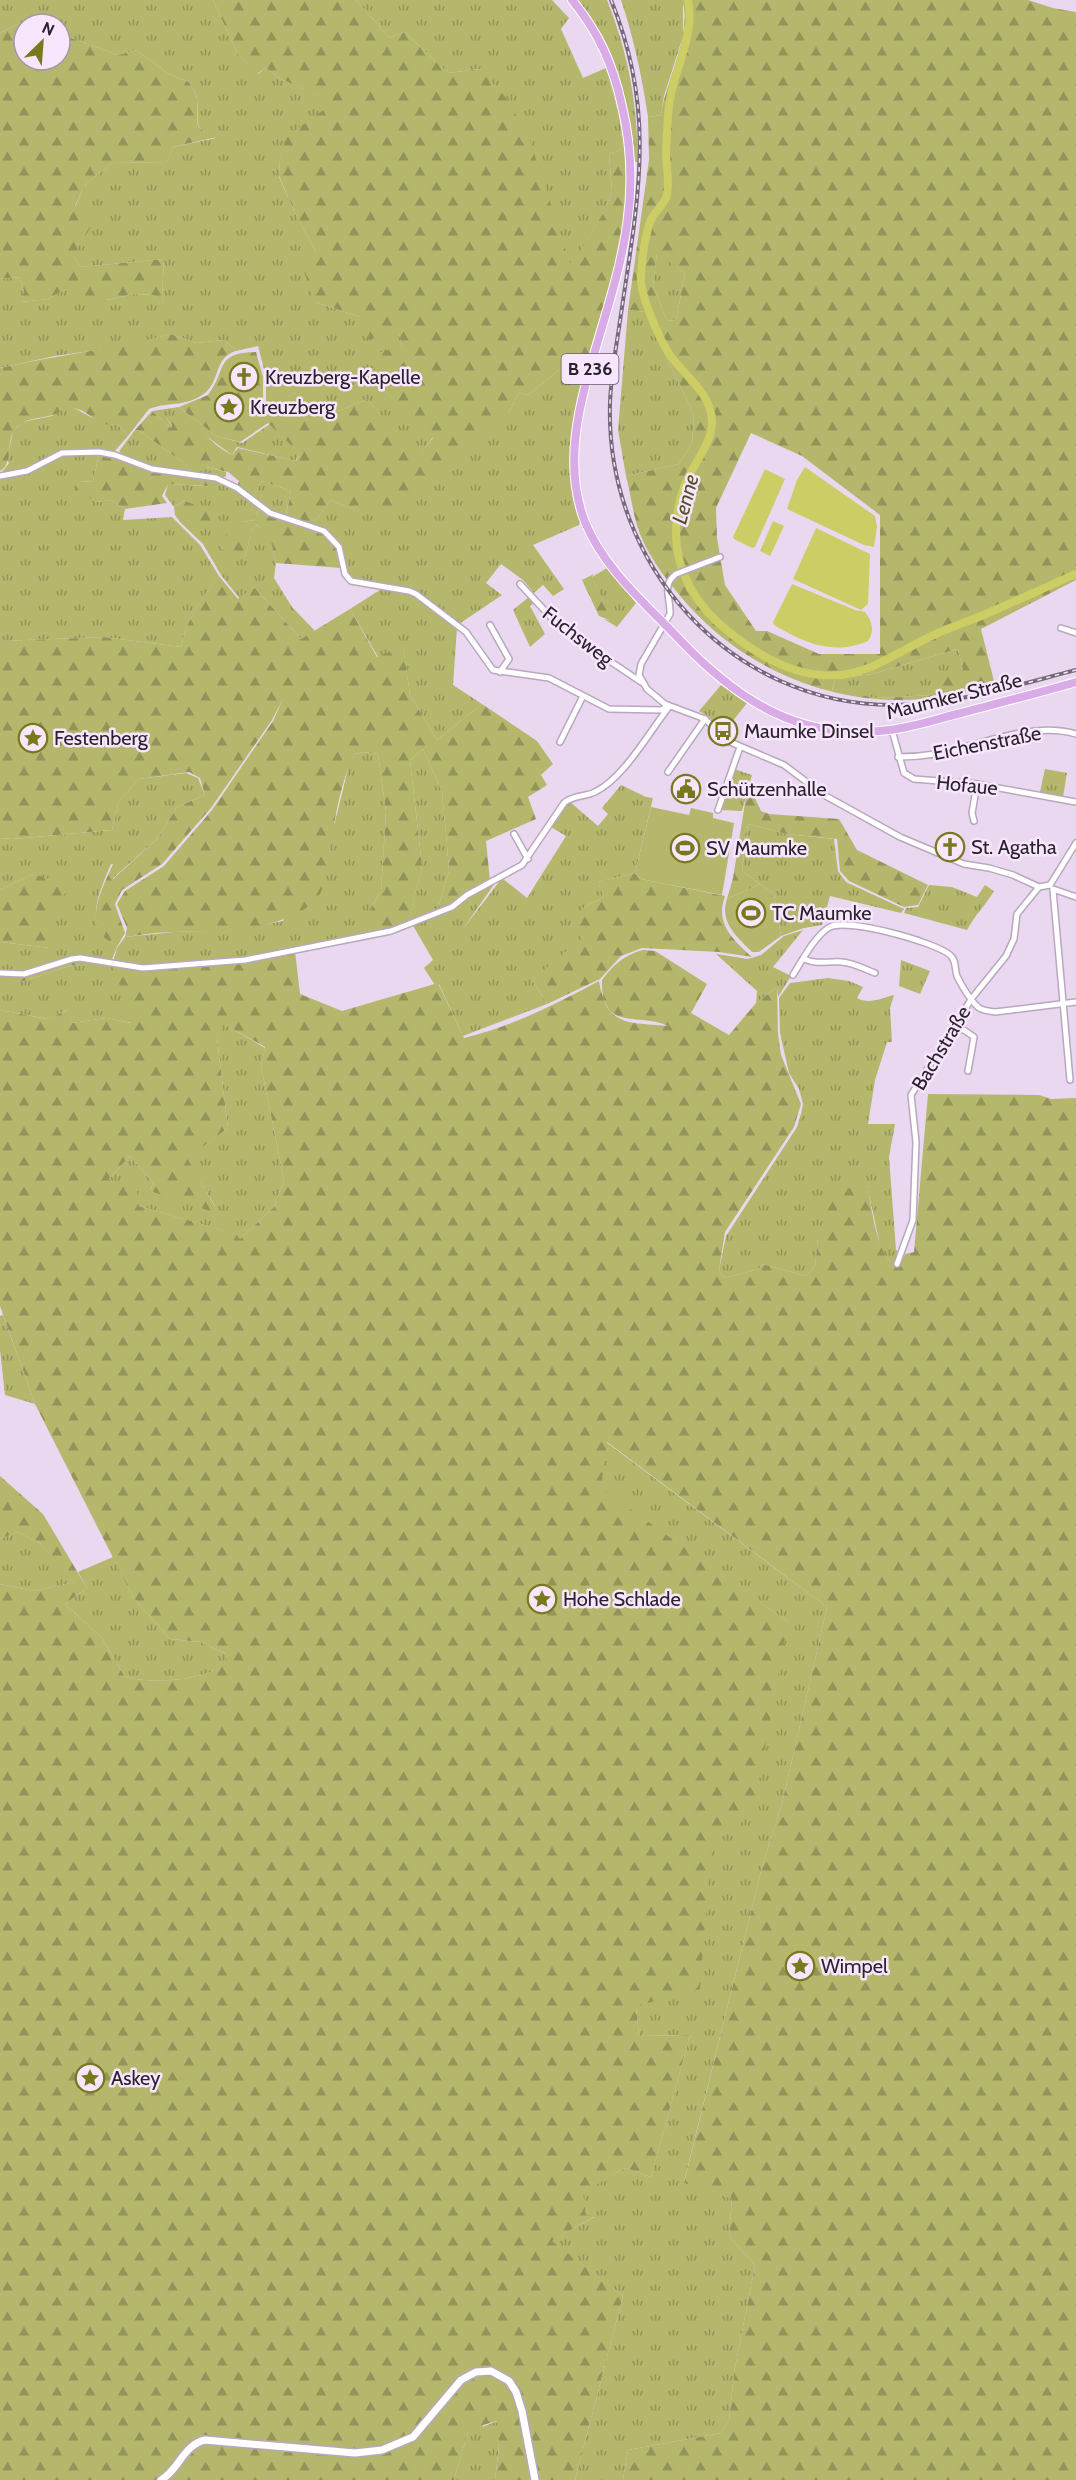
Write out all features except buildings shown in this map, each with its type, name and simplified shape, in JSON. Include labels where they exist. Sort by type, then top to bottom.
[{"type":"main road","name":"Maumker Straße","points":[[572,0],[599,38],[611,63],[625,117],[632,167],[631,208],[626,236],[585,388],[574,447],[575,477],[581,509],[591,535],[611,566],[722,680],[751,702],[804,725],[832,731],[892,730],[1076,682]]},
{"type":"main road","points":[[160,2480],[173,2471],[193,2445],[205,2440],[355,2453],[394,2446],[405,2442],[420,2430],[461,2380],[476,2372],[484,2371],[504,2376],[516,2392],[535,2480]]},
{"type":"street","points":[[0,476],[27,471],[62,453],[99,452],[115,455],[152,470],[216,478],[237,488],[270,513],[324,531],[339,547],[345,574],[351,581],[413,592],[463,630],[489,666],[500,672],[549,678],[609,709],[661,710],[669,706],[705,719],[725,738],[740,747],[784,765],[830,799],[900,837],[964,864],[1013,875],[1039,887],[1052,887],[1076,897]]},
{"type":"street","points":[[641,682],[639,675],[641,664],[665,624],[671,609],[668,586],[670,578],[720,557]]},
{"type":"street","name":"Fuchsweg","points":[[520,584],[561,628],[641,682],[669,706]]},
{"type":"street","points":[[490,625],[509,659],[500,672]]},
{"type":"street","points":[[1061,628],[1076,633]]},
{"type":"street","points":[[560,742],[583,696]]},
{"type":"street","points":[[0,973],[24,974],[72,958],[143,968],[254,959],[391,931],[452,907],[488,884],[514,871],[528,859],[564,803],[569,799],[595,792],[615,777],[669,706]]},
{"type":"street","points":[[668,772],[705,719]]},
{"type":"street","name":"Hofaue","points":[[892,730],[904,772],[914,779],[977,784],[1076,802]]},
{"type":"street","name":"Eichenstraße","points":[[898,757],[936,754],[1019,734],[1063,731],[1076,734]]},
{"type":"street","points":[[718,810],[740,747]]},
{"type":"street","points":[[974,821],[972,813],[977,784]]},
{"type":"street","points":[[514,834],[528,859]]},
{"type":"street","points":[[1071,1080],[1052,887],[1076,844]]},
{"type":"street","name":"Bachstraße","points":[[897,1264],[913,1220],[916,1142],[911,1095],[972,998],[1009,950],[1014,939],[1017,914],[1039,887]]},
{"type":"street","points":[[793,975],[820,935],[831,926],[872,928],[934,947],[949,954],[955,961],[957,976],[978,1008],[995,1012],[1076,1002]]},
{"type":"street","points":[[804,958],[815,964],[841,962],[853,964],[875,973]]},
{"type":"street","points":[[952,1028],[964,1030],[974,1037],[968,1071]]},
{"type":"street","points":[[1067,1049],[1076,1048]]},
{"type":"green space","points":[[0,0],[213,0],[237,53],[258,74],[266,68],[279,78],[334,103],[287,137],[280,159],[279,177],[316,252],[315,302],[360,317],[399,334],[402,346],[379,385],[433,437],[418,458],[367,399],[336,412],[319,404],[292,409],[301,397],[294,393],[266,411],[266,377],[258,346],[236,351],[225,340],[196,343],[171,334],[126,346],[55,356],[0,368],[0,279],[19,277],[24,291],[22,302],[48,299],[66,289],[107,300],[134,294],[153,295],[165,309],[162,297],[164,259],[81,267],[73,256],[75,207],[85,185],[112,163],[167,162],[173,147],[216,138],[199,127],[197,98],[189,82],[169,74],[136,50],[118,55],[72,38],[72,12],[12,12],[12,27],[0,33]]},
{"type":"green space","points":[[213,0],[356,0],[390,38],[404,32],[448,73],[480,69],[507,99],[528,135],[571,266],[605,210],[612,191],[609,154],[623,149],[620,119],[606,68],[609,67],[623,119],[629,166],[630,207],[619,258],[588,365],[559,370],[528,395],[519,393],[509,412],[427,488],[387,519],[371,507],[358,511],[330,500],[312,527],[325,534],[333,543],[341,568],[276,563],[271,541],[257,525],[252,530],[245,557],[221,549],[228,530],[243,522],[254,520],[259,509],[268,515],[285,520],[291,491],[262,481],[252,499],[237,486],[239,481],[228,472],[206,467],[189,467],[140,431],[135,430],[152,411],[171,428],[172,425],[166,418],[180,414],[232,455],[238,448],[296,461],[300,454],[268,423],[240,442],[216,436],[179,407],[208,395],[228,359],[234,355],[256,352],[263,377],[263,407],[266,410],[294,393],[302,396],[293,409],[319,404],[336,412],[367,399],[418,457],[433,438],[379,385],[370,355],[402,346],[399,334],[365,340],[360,317],[315,302],[302,266],[316,252],[295,213],[279,176],[280,159],[286,137],[333,103],[279,78],[266,68],[257,74],[237,53]]},
{"type":"green space","points":[[356,0],[552,0],[569,18],[561,29],[583,78],[606,68],[620,119],[623,149],[609,154],[612,191],[605,210],[571,267],[480,69],[448,73],[404,32],[390,38]]},
{"type":"green space","points":[[576,0],[607,0],[621,40],[634,99],[638,162],[634,162],[621,82],[610,51],[594,23]]},
{"type":"green space","points":[[621,0],[682,0],[683,36],[664,96],[661,115],[648,117],[637,58]]},
{"type":"green space","points":[[682,0],[1028,0],[1076,12],[1076,580],[981,629],[995,685],[949,696],[906,700],[871,699],[837,693],[803,683],[771,669],[741,651],[713,630],[674,589],[644,544],[626,476],[679,464],[692,443],[694,415],[645,312],[628,310],[649,160],[648,117],[661,115],[682,41],[684,13]],"holes":[[[657,253],[685,273],[676,320],[667,321],[653,286]],[[751,433],[802,456],[880,515],[880,654],[819,654],[767,631],[756,631],[725,585],[717,538],[716,508]],[[958,649],[963,670],[935,675],[934,695],[877,698],[832,690],[835,679],[872,674]]]},
{"type":"green space","points":[[12,27],[12,72],[72,72],[72,38],[118,55],[136,50],[169,74],[189,82],[197,98],[199,127],[217,137],[173,147],[167,162],[112,163],[85,185],[75,206],[100,212],[73,256],[81,267],[164,259],[162,297],[166,311],[153,295],[134,294],[107,300],[78,300],[66,289],[48,299],[21,302],[24,291],[19,277],[0,279],[0,33]]},
{"type":"green space","points":[[657,252],[685,273],[676,320],[667,321],[653,286]]},
{"type":"green space","points":[[628,310],[645,312],[694,415],[692,443],[679,464],[626,476],[618,430]]},
{"type":"green space","points":[[171,334],[196,343],[225,340],[236,351],[224,358],[207,391],[193,400],[149,409],[128,436],[118,425],[102,424],[83,411],[67,406],[55,414],[21,423],[13,433],[7,463],[0,471],[0,368]]},
{"type":"green space","points":[[588,365],[574,424],[571,460],[575,499],[581,520],[579,525],[533,545],[564,589],[553,596],[543,585],[534,593],[523,580],[501,564],[486,583],[502,595],[459,624],[413,590],[350,579],[324,530],[314,524],[330,500],[358,511],[509,412],[519,393],[528,395],[559,370]]},
{"type":"green space","points":[[67,405],[98,420],[118,425],[128,436],[114,452],[59,452],[33,467],[1,473],[9,463],[7,460],[13,431],[22,422],[52,416]]},
{"type":"green space","points":[[179,407],[216,436],[242,443],[270,424],[300,454],[295,461],[237,447],[232,455],[206,436],[166,418],[171,428],[152,411]]},
{"type":"green space","points":[[135,430],[140,431],[189,467],[206,467],[226,472],[226,476],[223,478],[204,473],[158,469],[119,455],[120,450]]},
{"type":"green space","points":[[99,454],[93,481],[80,482],[75,490],[97,502],[111,500],[125,509],[123,520],[172,517],[200,545],[219,576],[191,617],[181,647],[104,637],[0,641],[0,477],[20,475],[61,455]]},
{"type":"green space","points":[[99,454],[113,456],[156,472],[213,479],[210,486],[168,484],[162,496],[167,503],[125,509],[111,500],[97,502],[74,490],[80,482],[93,481]]},
{"type":"green space","points":[[213,479],[237,490],[259,509],[254,520],[243,522],[245,557],[252,530],[257,525],[271,540],[276,563],[274,578],[292,607],[315,631],[301,639],[254,587],[240,599],[221,575],[203,544],[180,522],[210,522],[184,501],[174,507],[165,495],[168,484],[205,486]]},
{"type":"green space","points":[[262,481],[291,491],[285,518],[270,513],[252,499]]},
{"type":"green space","points":[[184,501],[214,511],[210,522],[180,522],[175,515],[174,507]]},
{"type":"green space","points":[[607,568],[636,603],[617,627],[604,619],[611,620],[592,577]]},
{"type":"green space","points":[[594,574],[592,577],[612,621],[599,616],[582,580]]},
{"type":"green space","points":[[219,576],[238,599],[254,587],[301,639],[350,609],[377,657],[403,646],[410,695],[437,740],[482,704],[537,741],[553,764],[541,775],[547,785],[528,797],[536,819],[486,841],[490,881],[453,905],[437,912],[449,871],[446,834],[442,792],[423,749],[410,760],[422,866],[408,924],[389,931],[377,923],[371,908],[381,891],[386,812],[378,754],[364,752],[355,754],[343,784],[324,884],[319,895],[310,905],[285,919],[242,929],[216,932],[162,932],[125,937],[127,928],[117,904],[125,891],[164,866],[212,810],[273,721],[283,699],[272,720],[211,808],[162,864],[122,890],[115,904],[125,933],[117,947],[100,933],[96,923],[99,897],[113,864],[113,879],[157,839],[177,807],[205,795],[200,778],[189,772],[139,779],[119,801],[112,830],[13,839],[0,838],[0,641],[104,637],[181,647],[196,609]]},
{"type":"green space","points":[[383,588],[411,593],[457,628],[453,685],[482,704],[437,740],[410,695],[403,647],[378,657],[350,609]]},
{"type":"green space","points":[[529,597],[534,603],[530,606],[545,634],[530,647],[513,610]]},
{"type":"green space","points":[[958,649],[963,670],[934,695],[877,698],[832,691],[835,679],[872,674]]},
{"type":"green space","points":[[721,685],[747,703],[724,732],[708,716],[699,711]]},
{"type":"green space","points":[[423,749],[442,792],[449,871],[437,912],[408,923],[422,866],[410,760]]},
{"type":"green space","points":[[364,752],[378,754],[386,812],[381,891],[371,908],[389,931],[360,934],[254,958],[149,968],[113,962],[117,948],[125,937],[174,932],[230,931],[283,921],[335,822],[349,765],[355,754]]},
{"type":"green space","points":[[734,769],[752,775],[742,811],[720,810]]},
{"type":"green space","points":[[1045,769],[1067,773],[1063,797],[1040,792]]},
{"type":"green space","points":[[186,773],[198,778],[205,795],[177,807],[157,839],[112,879],[113,864],[111,864],[104,880],[96,914],[100,932],[117,947],[111,962],[90,959],[24,973],[0,972],[0,942],[50,948],[49,908],[33,874],[0,890],[0,838],[13,839],[112,830],[119,801],[139,779]]},
{"type":"green space","points":[[621,785],[653,798],[635,873],[598,882],[604,897],[584,907],[582,939],[532,980],[547,1004],[463,1036],[439,984],[435,985],[424,968],[433,960],[412,924],[497,880],[463,929],[502,878],[527,898],[566,836],[549,826],[569,801],[598,826],[608,814],[602,808]]},
{"type":"green space","points":[[746,797],[755,798],[761,811],[769,814],[839,819],[857,850],[928,885],[918,905],[904,907],[849,881],[840,871],[837,839],[787,834],[748,824],[742,871],[760,884],[727,899],[733,878]]},
{"type":"green space","name":"SV Maumke","points":[[651,807],[689,815],[691,808],[713,813],[713,818],[734,823],[722,895],[641,879],[635,873]]},
{"type":"green space","points":[[748,824],[787,834],[834,839],[838,871],[846,882],[904,909],[901,913],[830,896],[822,925],[781,936],[774,894],[742,871]]},
{"type":"green space","points":[[635,873],[641,879],[725,896],[722,914],[727,930],[752,957],[719,952],[642,948],[621,956],[600,979],[547,1004],[532,980],[581,939],[571,920],[584,907],[604,897],[598,882]]},
{"type":"green space","points":[[33,874],[73,886],[50,908],[50,948],[0,942],[0,890]]},
{"type":"green space","name":"TC Maumke","points":[[760,884],[774,894],[781,936],[759,952],[752,952],[727,922],[725,907],[727,899]]},
{"type":"green space","points":[[929,885],[952,887],[977,897],[985,885],[994,891],[967,930],[904,913],[906,908],[918,907]]},
{"type":"green space","points":[[803,930],[773,967],[791,976],[778,997],[777,987],[756,1003],[757,991],[716,954],[748,959],[761,955],[784,936]]},
{"type":"green space","points":[[295,951],[300,994],[342,1011],[438,983],[464,1038],[516,1021],[599,981],[603,996],[602,980],[615,965],[636,952],[655,951],[707,984],[691,1013],[729,1035],[756,1003],[777,987],[781,1055],[801,1104],[794,1127],[725,1232],[719,1270],[724,1278],[759,1269],[762,1264],[806,1276],[815,1266],[818,1238],[834,1192],[867,1184],[880,1243],[891,1262],[898,1268],[905,1254],[914,1252],[928,1094],[1039,1095],[1051,1099],[1076,1098],[1076,2480],[623,2480],[628,2450],[721,2433],[729,2421],[734,2373],[755,2265],[729,2236],[732,2198],[684,2183],[763,1863],[782,1804],[827,1607],[607,1442],[601,1488],[788,1622],[755,1803],[736,1831],[712,1832],[700,1989],[636,2006],[639,2036],[690,2035],[651,2177],[625,2168],[583,2192],[586,2215],[595,2216],[552,2241],[623,2296],[575,2480],[495,2480],[499,2446],[497,2421],[483,2425],[479,2432],[468,2432],[454,2480],[0,2480],[0,1584],[33,1591],[75,1582],[40,1543],[17,1532],[0,1539],[0,1476],[43,1514],[87,1588],[65,1604],[101,1637],[125,1677],[149,1680],[178,1679],[206,1674],[227,1663],[226,1654],[201,1642],[170,1639],[133,1597],[35,1404],[0,1306],[0,1010],[47,1019],[68,1010],[72,1023],[106,1018],[131,1023],[114,966],[72,965],[21,982],[0,982],[0,973],[25,975],[73,959],[149,970]],"holes":[[[609,1009],[624,1018],[657,1022],[668,1026],[622,1020]],[[224,1024],[265,1047],[261,1066],[284,1180],[274,1207],[240,1239],[236,1234],[139,1206],[136,1183],[114,1183],[109,1179],[130,1156],[153,1183],[150,1191],[210,1211],[215,1207],[187,1158],[228,1128],[217,1038]]]},
{"type":"green space","points":[[901,960],[930,971],[920,994],[899,986]]},
{"type":"green space","points":[[97,964],[115,966],[132,1023],[106,1018],[72,1023],[67,1010],[48,1019],[0,1010],[0,982],[21,982],[72,965],[93,966]]},
{"type":"green space","points":[[828,978],[849,981],[863,987],[857,998],[862,1000],[876,1000],[894,995],[890,1008],[892,1042],[887,1042],[875,1080],[868,1124],[895,1124],[889,1157],[896,1250],[900,1252],[894,1267],[881,1250],[867,1185],[818,1238],[815,1266],[806,1276],[762,1264],[759,1269],[724,1278],[719,1270],[726,1236],[797,1127],[803,1104],[799,1089],[789,1073],[780,1033],[779,998],[790,983]]},
{"type":"green space","points":[[223,1023],[265,1048],[261,1066],[284,1180],[274,1207],[240,1239],[235,1234],[139,1206],[109,1179],[130,1156],[153,1183],[150,1190],[215,1206],[186,1158],[228,1128],[217,1038]]},
{"type":"green space","points":[[3,1315],[35,1404],[5,1395],[0,1350],[0,1316]]},
{"type":"green space","points":[[606,1442],[827,1607],[782,1804],[763,1863],[684,2182],[732,2198],[729,2236],[755,2265],[734,2373],[729,2421],[721,2433],[628,2450],[623,2480],[575,2480],[623,2296],[551,2241],[594,2217],[586,2215],[582,2192],[625,2168],[651,2177],[690,2035],[639,2036],[636,2006],[712,1832],[788,1622],[600,1488]]},
{"type":"green space","points":[[17,1532],[40,1543],[76,1582],[33,1591],[0,1584],[0,1539]]},
{"type":"green space","points":[[113,1557],[133,1597],[170,1639],[201,1642],[226,1654],[228,1663],[206,1674],[178,1679],[149,1680],[125,1677],[101,1637],[65,1604],[87,1588],[78,1572]]},
{"type":"green space","points":[[498,2421],[499,2446],[495,2480],[454,2480],[468,2432]]},
{"type":"shaded area","points":[[805,467],[875,516],[877,527],[874,547],[864,545],[787,509],[797,480]]},
{"type":"shaded area","points":[[765,469],[785,479],[755,547],[752,548],[733,537]]},
{"type":"shaded area","points":[[773,521],[784,526],[770,556],[760,551]]},
{"type":"shaded area","points":[[816,528],[870,554],[868,604],[861,610],[793,579]]},
{"type":"shaded area","points":[[792,584],[865,612],[872,626],[868,641],[843,647],[819,645],[774,625],[773,622]]},
{"type":"waterway","name":"Lenne","points":[[688,0],[687,38],[668,112],[666,153],[668,190],[666,199],[650,222],[644,248],[641,283],[647,306],[663,342],[673,359],[698,387],[711,412],[710,436],[685,486],[676,525],[677,547],[684,575],[698,600],[707,612],[729,632],[761,654],[796,670],[833,675],[852,673],[871,667],[938,633],[1076,574]]},
{"type":"railway","points":[[611,0],[625,41],[634,80],[639,118],[640,156],[633,232],[614,358],[610,403],[614,462],[629,518],[654,569],[688,614],[730,652],[779,680],[834,699],[894,705],[940,702],[1076,670]]},
{"type":"place","name":"Kreuzberg-Kapelle","points":[[244,377]]},
{"type":"place","name":"Kreuzberg","points":[[229,407]]},
{"type":"place","name":"Maumke Dinsel","points":[[723,731]]},
{"type":"place","name":"Festenberg","points":[[33,738]]},
{"type":"place","name":"Schützenhalle","points":[[686,789]]},
{"type":"place","name":"St. Agatha","points":[[950,847]]},
{"type":"place","name":"SV Maumke","points":[[685,848]]},
{"type":"place","name":"TC Maumke","points":[[751,913]]},
{"type":"place","name":"Hohe Schlade","points":[[542,1599]]},
{"type":"place","name":"Wimpel","points":[[800,1966]]},
{"type":"place","name":"Askey","points":[[90,2078]]}]
